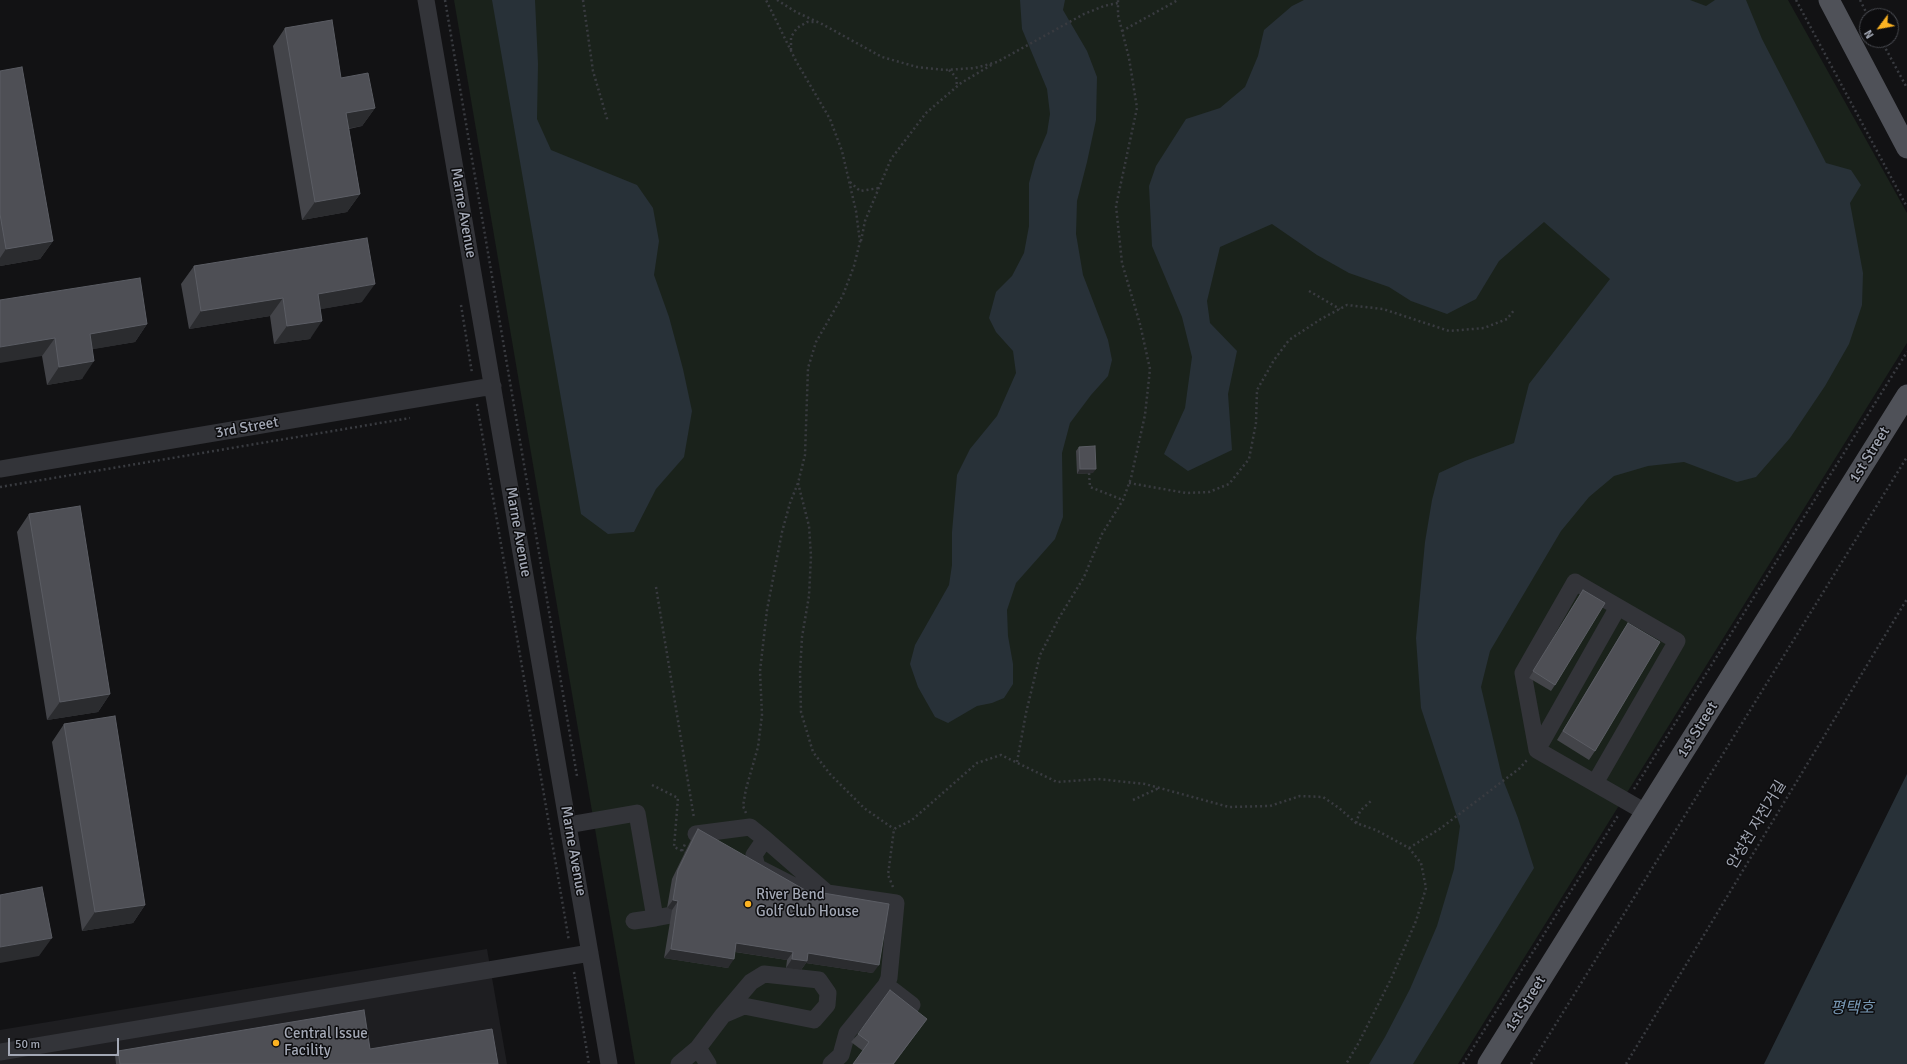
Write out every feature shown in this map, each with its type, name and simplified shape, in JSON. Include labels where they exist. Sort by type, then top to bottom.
[{"type":"main road","points":[[1829,0],[1907,148]]},
{"type":"main road","name":"1st Street","points":[[1488,1064],[1907,395]]},
{"type":"street","name":"Marne Avenue","points":[[426,0],[609,1064]]},
{"type":"street","name":"3rd Street","points":[[0,469],[493,386]]},
{"type":"street","points":[[1537,750],[1523,673],[1575,582],[1676,641],[1595,783]]},
{"type":"street","points":[[1537,750],[1618,607]]},
{"type":"street","points":[[1537,750],[1646,812]]},
{"type":"street","points":[[568,825],[637,813],[663,917],[634,922]]},
{"type":"street","points":[[696,834],[750,827],[827,893]]},
{"type":"street","points":[[765,839],[754,855],[757,867],[800,889],[896,903],[889,978],[886,985],[847,1032],[841,1055],[831,1064]]},
{"type":"street","points":[[5,1056],[590,952]]},
{"type":"street","points":[[679,1064],[698,1048],[723,1015],[751,982],[764,974],[819,980],[828,993],[827,1005],[814,1020],[744,1006],[723,1015]]},
{"type":"street","points":[[886,985],[912,1005],[905,1015]]},
{"type":"street","points":[[698,1048],[708,1064]]},
{"type":"path","points":[[445,0],[578,783]]},
{"type":"path","points":[[583,0],[593,71],[608,122]]},
{"type":"path","points":[[766,0],[791,51],[830,119],[842,151],[860,242]]},
{"type":"path","points":[[777,0],[796,12],[882,57],[917,67],[949,69],[975,68],[997,62]]},
{"type":"path","points":[[1122,31],[1178,0]]},
{"type":"path","points":[[1796,0],[1907,207]]},
{"type":"path","points":[[750,827],[743,806],[746,789],[758,747],[762,715],[760,671],[767,610],[782,532],[790,503],[798,483],[805,455],[808,368],[816,342],[843,295],[854,266],[865,221],[879,188],[892,159],[926,113],[956,88],[997,62],[1073,20],[1118,1],[1118,16],[1129,58],[1137,108],[1116,206],[1122,263],[1140,324],[1150,369],[1144,415],[1129,483],[1123,500],[1102,534],[1084,577],[1058,618],[1040,656],[1026,713],[1017,762]]},
{"type":"path","points":[[791,51],[791,37],[797,28],[807,22],[817,22]]},
{"type":"path","points":[[1885,48],[1907,88]]},
{"type":"path","points":[[949,69],[956,77],[956,88]]},
{"type":"path","points":[[848,180],[860,191],[879,188]]},
{"type":"path","points":[[1309,291],[1340,309]]},
{"type":"path","points":[[460,303],[589,1064]]},
{"type":"path","points":[[1129,483],[1186,493],[1209,492],[1229,484],[1249,459],[1256,423],[1257,390],[1274,360],[1289,340],[1347,305],[1383,309],[1423,324],[1449,331],[1484,328],[1507,319],[1515,310]]},
{"type":"path","points":[[1463,1064],[1907,352]]},
{"type":"path","points":[[470,408],[514,400]]},
{"type":"path","points":[[0,487],[415,417]]},
{"type":"path","points":[[1531,1064],[1907,457]]},
{"type":"path","points":[[1089,473],[1090,487],[1123,500]]},
{"type":"path","points":[[798,483],[809,526],[811,556],[808,596],[802,637],[800,674],[801,712],[813,752],[830,774],[864,808],[894,829]]},
{"type":"path","points":[[656,587],[696,834]]},
{"type":"path","name":"안성천 자전거길","points":[[1626,1064],[1907,599]]},
{"type":"path","points":[[894,829],[912,820],[977,763],[1001,755],[1057,782],[1098,779],[1145,784],[1229,807],[1270,806],[1300,796],[1322,797],[1339,808],[1356,823],[1376,830],[1409,848],[1421,863],[1426,888],[1416,921],[1391,978],[1358,1044],[1346,1064]]},
{"type":"path","points":[[1409,848],[1441,828],[1520,768]]},
{"type":"path","points":[[652,785],[678,798],[674,847],[685,852]]},
{"type":"path","points":[[1132,800],[1160,788]]},
{"type":"path","points":[[1356,823],[1360,811],[1371,801]]},
{"type":"path","points":[[894,829],[888,875],[895,892],[896,903]]},
{"type":"shaded area","points":[[454,0],[1788,0],[1907,213],[1907,343],[1458,1064],[635,1064]]},
{"type":"shaded area","points":[[487,949],[507,1064],[0,1064],[0,1030]]},
{"type":"water","points":[[492,0],[535,0],[538,64],[537,119],[551,150],[637,185],[653,208],[659,241],[654,275],[669,317],[683,369],[692,411],[684,457],[656,489],[634,532],[608,534],[581,514]]},
{"type":"water","points":[[1020,0],[1065,0],[1063,10],[1087,51],[1097,77],[1096,120],[1077,201],[1076,234],[1083,275],[1108,340],[1112,360],[1108,376],[1091,395],[1070,423],[1062,453],[1063,517],[1055,539],[1016,583],[1007,610],[1008,636],[1013,664],[1013,684],[1004,698],[992,703],[977,706],[948,723],[935,717],[918,687],[910,664],[915,645],[949,585],[952,565],[952,532],[957,475],[970,449],[997,416],[1016,373],[1013,351],[996,332],[989,318],[996,292],[1012,276],[1024,253],[1029,226],[1029,183],[1035,161],[1047,133],[1050,114],[1047,89],[1022,29]]},
{"type":"water","points":[[1304,0],[1690,0],[1706,6],[1715,0],[1746,0],[1762,39],[1826,163],[1851,170],[1861,185],[1850,203],[1863,273],[1862,305],[1849,344],[1825,386],[1790,438],[1756,477],[1737,482],[1684,462],[1648,466],[1614,476],[1589,497],[1561,531],[1490,651],[1481,687],[1502,777],[1518,818],[1534,868],[1413,1064],[1369,1064],[1410,989],[1437,926],[1454,869],[1460,826],[1421,708],[1416,638],[1425,542],[1432,500],[1439,473],[1465,461],[1514,443],[1529,384],[1610,279],[1544,222],[1499,261],[1476,299],[1447,314],[1411,301],[1389,287],[1349,273],[1317,255],[1272,224],[1220,247],[1207,301],[1210,323],[1237,351],[1228,394],[1232,450],[1188,471],[1164,454],[1185,408],[1192,357],[1182,317],[1152,246],[1149,186],[1156,166],[1186,119],[1220,108],[1245,87],[1258,56],[1264,30],[1292,6]]},
{"type":"water","name":"평택호","points":[[1907,774],[1907,1064],[1764,1064]]},
{"type":"building","points":[[332,20],[341,78],[368,73],[375,108],[346,113],[360,194],[315,202],[285,28]]},
{"type":"building","points":[[22,67],[53,241],[6,249],[0,214],[0,71]]},
{"type":"building","points":[[367,238],[375,284],[318,294],[322,321],[287,326],[283,298],[201,311],[194,266]]},
{"type":"building","points":[[140,278],[147,324],[90,334],[94,361],[59,367],[55,338],[0,347],[0,300]]},
{"type":"building","points":[[1095,446],[1096,469],[1080,469],[1079,447]]},
{"type":"building","points":[[80,506],[110,694],[60,702],[29,514]]},
{"type":"building","points":[[1583,590],[1605,603],[1555,685],[1533,671]]},
{"type":"building","points":[[1628,623],[1660,642],[1595,751],[1563,731]]},
{"type":"building","points":[[115,716],[145,905],[95,912],[64,724]]},
{"type":"building","name":"River Bend Golf Club House","points":[[698,829],[805,890],[889,904],[879,965],[808,953],[807,961],[792,959],[793,952],[736,943],[734,959],[671,949],[678,901],[673,900],[678,870]]},
{"type":"building","points":[[42,887],[52,938],[0,947],[0,895]]},
{"type":"building","points":[[890,990],[927,1019],[893,1064],[853,1064],[869,1042],[858,1034]]},
{"type":"building","name":"Central Issue Facility","points":[[364,1010],[370,1049],[492,1029],[498,1064],[120,1064],[118,1051]]},
{"type":"place","name":"River Bend Golf Club House","points":[[748,904]]},
{"type":"place","name":"Central Issue Facility","points":[[276,1043]]}]
